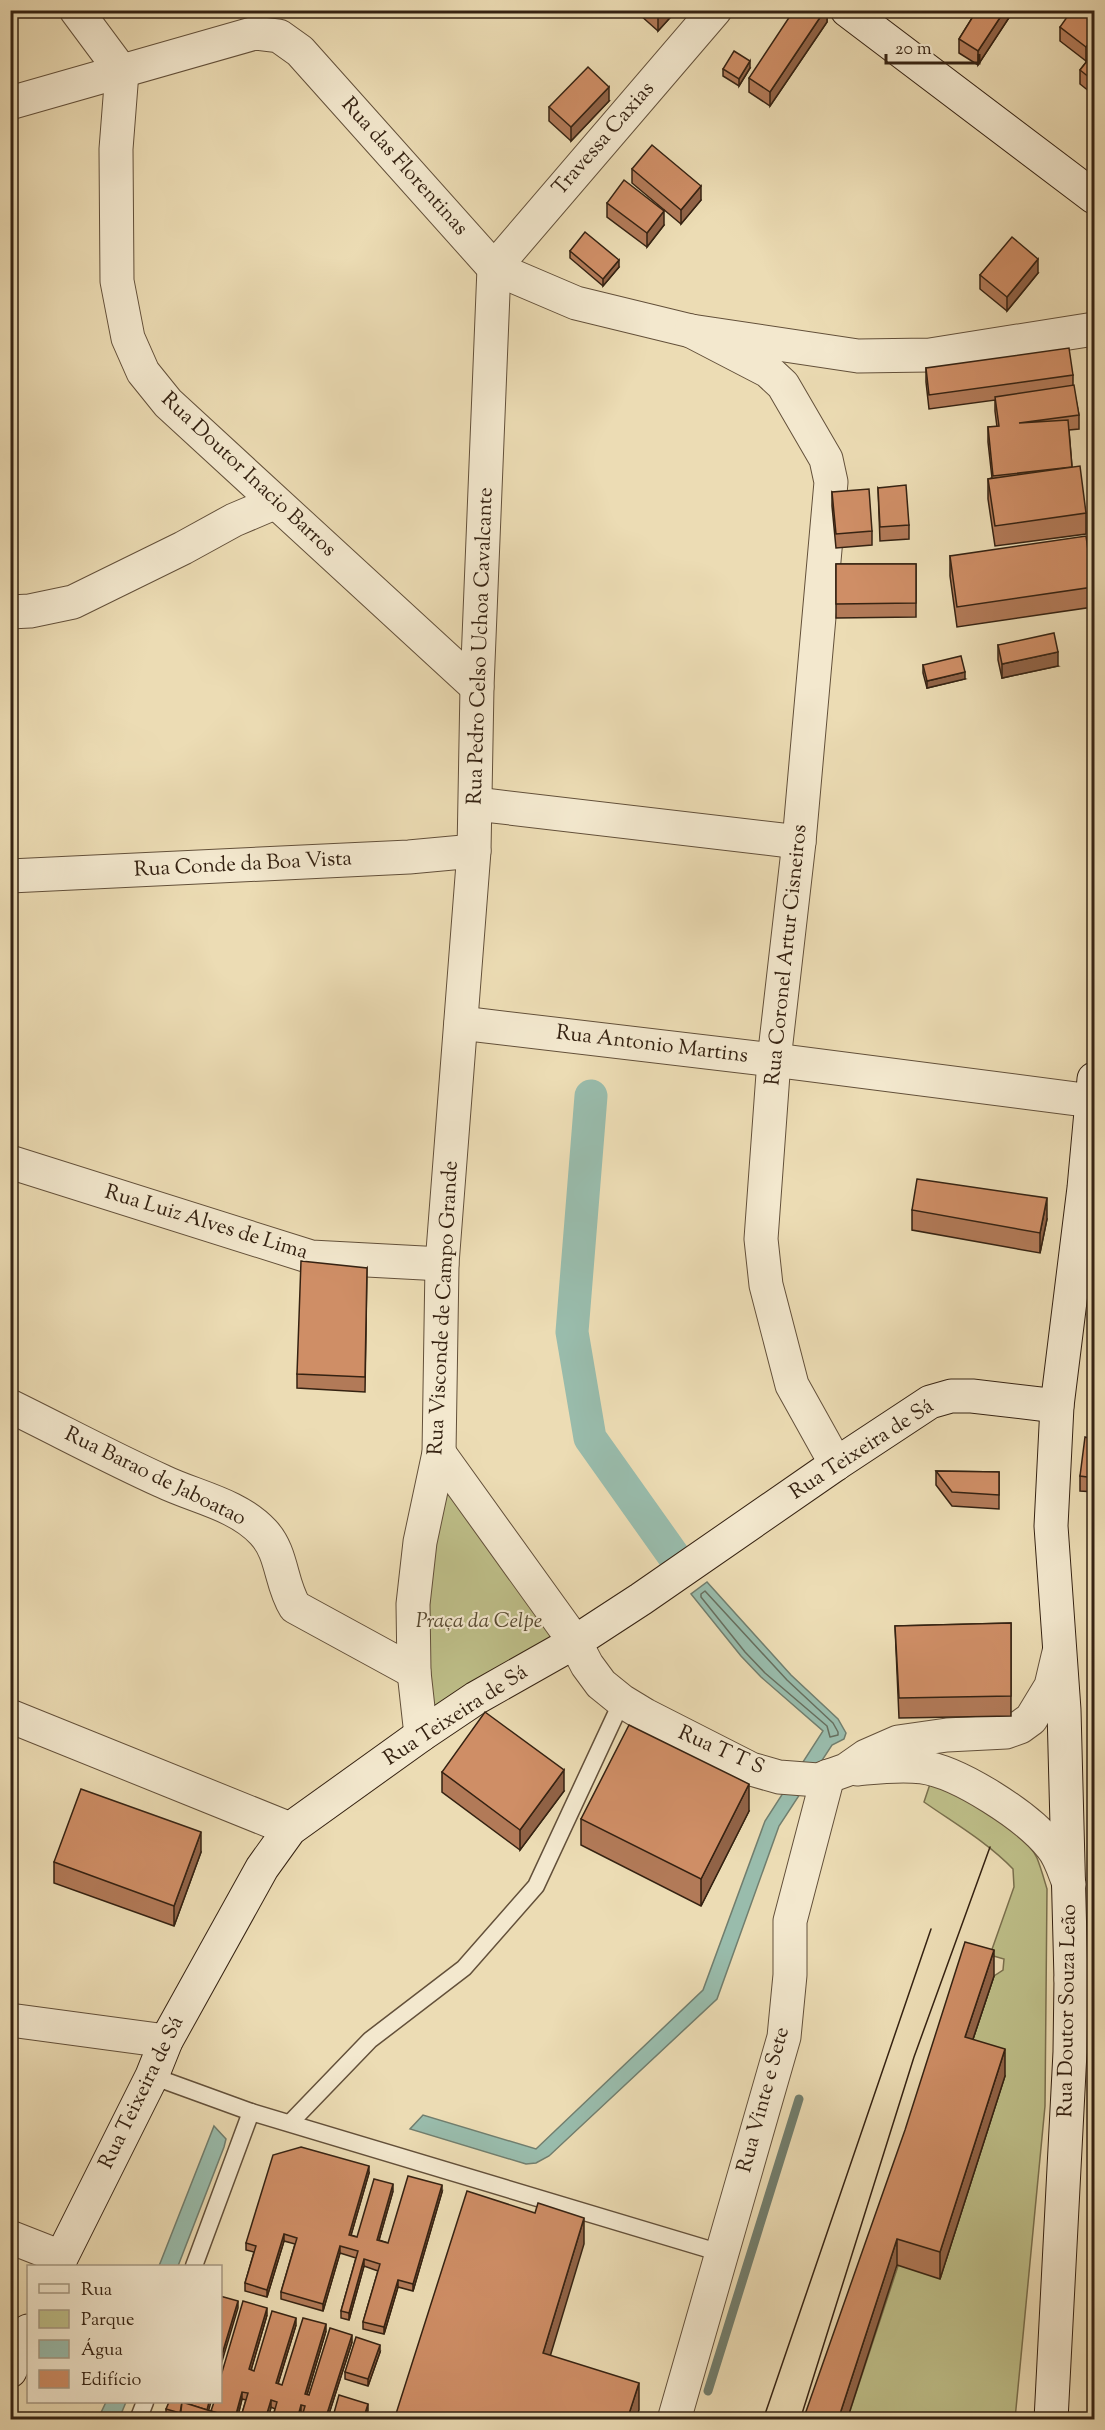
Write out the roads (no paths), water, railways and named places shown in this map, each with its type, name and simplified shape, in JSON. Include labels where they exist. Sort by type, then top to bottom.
[{"type":"street","points":[[76,10],[122,72]]},
{"type":"street","name":"Travessa Caxias","points":[[494,268],[715,10]]},
{"type":"street","points":[[847,10],[1095,197]]},
{"type":"street","name":"Rua das Florentinas","points":[[10,103],[255,33],[279,36],[300,51],[494,268],[576,303],[691,331],[868,356],[930,355],[1095,329]]},
{"type":"street","name":"Rua Doutor Inacio Barros","points":[[122,72],[116,149],[117,281],[128,338],[143,372],[168,403],[477,687]]},
{"type":"street","name":"Rua Pedro Celso Uchoa Cavalcante","points":[[461,1023],[474,851],[477,687],[494,268]]},
{"type":"street","name":"Rua das Florentinas","points":[[691,331],[768,371],[783,385],[813,436]]},
{"type":"street","name":"Rua Coronel Artur Cisneiros","points":[[813,436],[826,459],[831,482],[799,842],[774,1059],[761,1239],[766,1285],[792,1385],[836,1464]]},
{"type":"street","points":[[10,612],[73,602],[274,502]]},
{"type":"street","points":[[476,804],[799,842]]},
{"type":"street","name":"Rua Conde da Boa Vista","points":[[10,876],[409,857],[474,851]]},
{"type":"street","name":"Rua Antonio Martins","points":[[461,1023],[774,1059],[1093,1103]]},
{"type":"street","name":"Rua Visconde de Campo Grande","points":[[421,1735],[414,1672],[413,1604],[420,1542],[439,1453],[442,1264],[461,1023]]},
{"type":"street","name":"Rua Doutor Souza Leão","points":[[1051,2420],[1070,2052],[1083,1986],[1069,1884],[1064,1710],[1051,1526],[1057,1406],[1093,1103]]},
{"type":"street","name":"Rua Luiz Alves de Lima","points":[[10,1162],[311,1257],[442,1264]]},
{"type":"street","name":"Rua Teixeira de Sá","points":[[59,2262],[152,2076],[166,2042],[262,1868],[290,1829],[476,1698],[575,1642],[641,1599],[930,1402],[951,1396],[1057,1406]]},
{"type":"street","name":"Rua Barao de Jaboatao","points":[[10,1406],[164,1482],[232,1509],[262,1530],[272,1543],[279,1556],[289,1597],[295,1606],[414,1672]]},
{"type":"street","name":"Rua T T S","points":[[439,1453],[575,1642],[587,1665],[601,1684],[622,1701],[751,1769],[779,1777],[818,1780],[837,1773],[866,1756],[898,1742],[947,1735],[1006,1732],[1020,1727],[1031,1719],[1052,1686],[1060,1651]]},
{"type":"street","points":[[10,1716],[290,1829]]},
{"type":"street","points":[[837,1773],[887,1766],[923,1767],[956,1778],[1010,1809],[1039,1833],[1053,1847],[1069,1884]]},
{"type":"street","name":"Rua Vinte e Sete","points":[[674,2420],[784,2037],[790,1975],[790,1921],[837,1773]]},
{"type":"street","points":[[10,2020],[166,2042]]},
{"type":"street","points":[[10,2237],[59,2262]]},
{"type":"street","points":[[10,2371],[27,2333]]},
{"type":"lane","points":[[290,2123],[370,2040],[464,1968],[536,1887],[622,1701]]},
{"type":"lane","points":[[152,2076],[251,2112],[721,2253]]},
{"type":"lane","points":[[195,2265],[251,2112]]},
{"type":"lane","points":[[138,2420],[145,2403]]},
{"type":"water","points":[[707,1582],[791,1675],[838,1719],[846,1733],[844,1739],[832,1745],[779,1826],[717,1999],[549,2156],[536,2163],[526,2164],[410,2129],[423,2115],[536,2149],[703,1990],[765,1821],[823,1731],[761,1677],[691,1594]]},
{"type":"water","points":[[214,2126],[226,2139],[224,2147],[178,2265],[159,2265]]},
{"type":"water","points":[[106,2403],[126,2403],[119,2419],[98,2419]]},
{"type":"waterway","points":[[591,1096],[572,1332],[590,1438],[673,1555]]},
{"type":"waterway","points":[[708,2391],[799,2099]]},
{"type":"tram line","points":[[800,2420],[914,2057],[990,1847]]},
{"type":"tram line","points":[[763,2420],[931,1929]]},
{"type":"park label","name":"Praça da Celpe","points":[[479,1622]]}]
